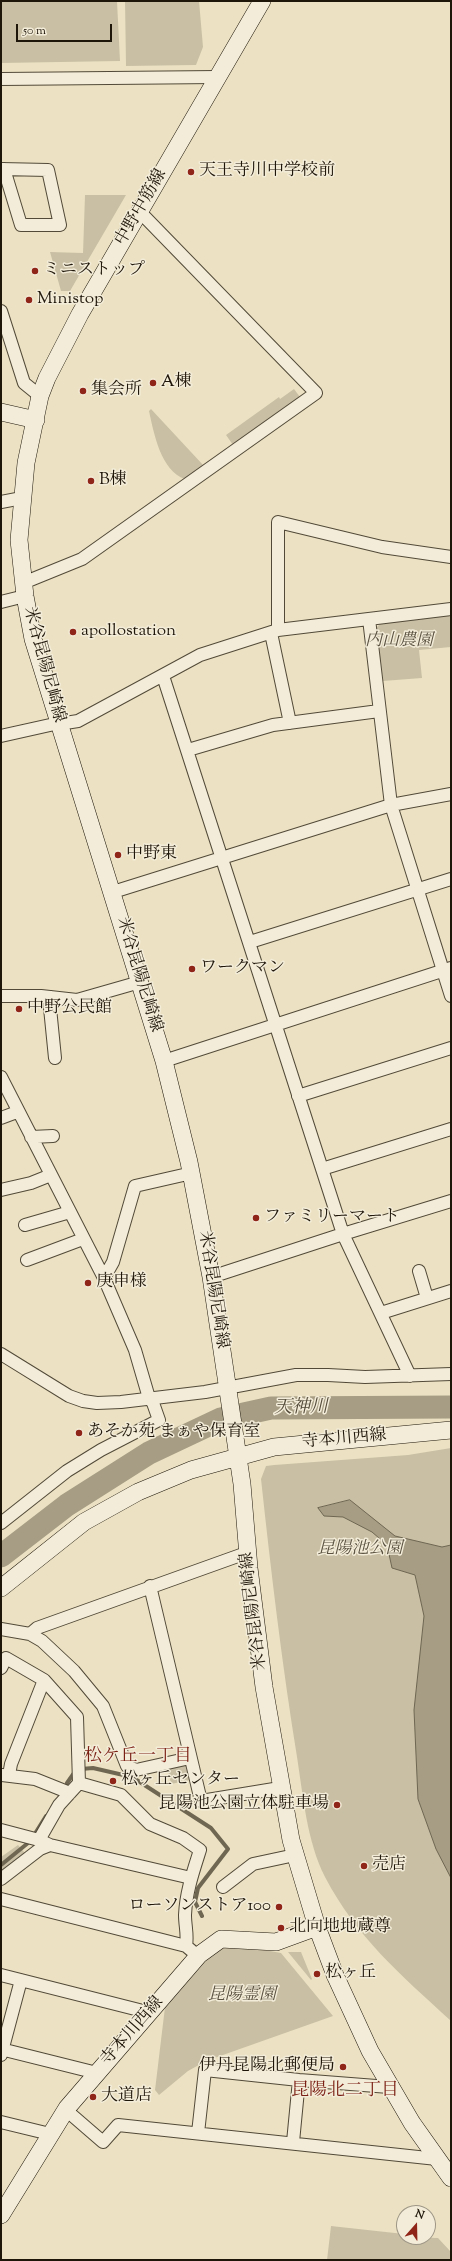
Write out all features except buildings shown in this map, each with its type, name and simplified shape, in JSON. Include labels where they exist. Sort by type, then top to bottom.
[{"type":"main road","name":"中野中筋線","points":[[36,420],[40,396],[47,378],[80,314],[262,1]]},
{"type":"main road","points":[[1,412],[36,420]]},
{"type":"main road","name":"米谷昆陽尼崎線","points":[[36,420],[26,463],[19,540],[24,590],[33,639],[113,892],[164,1061],[192,1173],[211,1277],[238,1458],[250,1576],[280,1788],[295,1855],[317,1927],[348,2005],[389,2087],[451,2178]]},
{"type":"main road","name":"寺本川西線","points":[[1,1588],[67,1534],[102,1511],[184,1472],[274,1447],[451,1430]]},
{"type":"main road","name":"寺本川西線","points":[[1,2216],[6,2198],[66,2110],[150,2013],[192,1951],[221,1939],[276,1942],[317,1927]]},
{"type":"street","points":[[1,79],[218,77]]},
{"type":"street","points":[[3,169],[48,170],[60,225],[20,225],[3,169]]},
{"type":"street","points":[[1,602],[82,559],[316,393],[140,212]]},
{"type":"street","points":[[1,311],[3,326],[24,383],[40,396]]},
{"type":"street","points":[[1,502],[22,498]]},
{"type":"street","points":[[290,723],[274,631],[278,522],[382,547],[451,557]]},
{"type":"street","points":[[1,736],[59,723],[78,721],[200,655],[274,631],[451,609]]},
{"type":"street","points":[[369,619],[391,805],[417,890],[447,969],[451,996]]},
{"type":"street","points":[[163,676],[343,1234],[410,1376]]},
{"type":"street","points":[[188,750],[273,725],[379,710]]},
{"type":"street","points":[[113,892],[391,805],[451,794]]},
{"type":"street","points":[[250,942],[451,879]]},
{"type":"street","points":[[164,1061],[447,969]]},
{"type":"street","points":[[1,996],[51,997],[77,1000],[140,982]]},
{"type":"street","points":[[51,997],[50,1008],[56,1058]]},
{"type":"street","points":[[298,1096],[451,1048]]},
{"type":"street","points":[[1,1077],[17,1112],[104,1278],[135,1350],[149,1398],[153,1403],[159,1420],[100,1450],[67,1471],[1,1523]]},
{"type":"street","points":[[1,1118],[17,1112]]},
{"type":"street","points":[[322,1169],[451,1129]]},
{"type":"street","points":[[31,1137],[53,1136]]},
{"type":"street","points":[[104,1278],[113,1262],[135,1186],[192,1173]]},
{"type":"street","points":[[1,1190],[31,1183],[51,1175]]},
{"type":"street","points":[[211,1277],[451,1201]]},
{"type":"street","points":[[25,1225],[70,1212]]},
{"type":"street","points":[[27,1260],[83,1239]]},
{"type":"street","points":[[419,1271],[427,1298]]},
{"type":"street","points":[[381,1313],[451,1290]]},
{"type":"street","points":[[1,1354],[57,1389],[83,1401],[121,1402],[205,1392],[227,1392],[296,1376],[410,1376],[451,1374]]},
{"type":"street","points":[[30,1634],[37,1628],[150,1586],[248,1552]]},
{"type":"street","points":[[150,1586],[201,1801],[280,1788]]},
{"type":"street","points":[[1,1629],[30,1634],[58,1655],[94,1692],[103,1706],[127,1766],[136,1770],[190,1758]]},
{"type":"street","points":[[1,1668],[6,1658],[44,1680],[70,1706],[77,1717],[80,1783],[55,1810],[45,1842],[40,1849],[1,1879]]},
{"type":"street","points":[[44,1680],[11,1764],[5,1775],[43,1780],[70,1793]]},
{"type":"street","points":[[80,1783],[121,1795],[150,1824],[183,1838],[200,1850],[191,1878],[185,1917],[188,1938],[192,1951]]},
{"type":"street","points":[[1,1830],[191,1878]]},
{"type":"street","points":[[223,1887],[240,1867],[295,1855]]},
{"type":"street","points":[[1,1899],[192,1951]]},
{"type":"street","points":[[1,1975],[150,2013]]},
{"type":"street","points":[[21,1980],[2,2051],[97,2073]]},
{"type":"street","points":[[198,2133],[205,2070],[299,2080],[389,2087]]},
{"type":"street","points":[[293,2142],[299,2080]]},
{"type":"street","points":[[66,2110],[104,2143],[118,2125],[293,2142],[437,2159]]},
{"type":"street","points":[[1,2122],[50,2134]]},
{"type":"green space","points":[[1,1],[117,1],[120,61],[1,63]]},
{"type":"green space","points":[[125,1],[199,1],[203,47],[196,65],[126,66]]},
{"type":"green space","points":[[85,195],[126,195],[70,291],[61,291],[50,252],[83,253]]},
{"type":"green space","points":[[294,389],[300,397],[233,445],[226,435],[279,397],[280,399]]},
{"type":"green space","points":[[151,409],[204,466],[185,479],[177,475],[170,468],[164,460],[156,441],[149,411]]},
{"type":"green space","name":"内山農園","points":[[447,615],[451,617],[451,647],[419,650],[422,678],[383,681],[376,628],[381,623]]},
{"type":"green space","name":"昆陽池公園","points":[[451,1448],[451,2021],[381,1955],[351,1919],[325,1877],[314,1849],[306,1818],[277,1618],[261,1479],[266,1466],[408,1455]]},
{"type":"green space","points":[[187,1763],[190,1780],[171,1784],[167,1766]]},
{"type":"green space","points":[[18,1845],[25,1853],[1,1872],[1,1857]]},
{"type":"green space","name":"昆陽霊園","points":[[232,1944],[281,1953],[333,2016],[206,2061],[188,2071],[159,2095],[155,2090],[165,2007],[216,1950]]},
{"type":"green space","points":[[288,1952],[301,1952],[312,1979],[311,1980]]},
{"type":"green space","points":[[331,2226],[396,2233],[396,2245],[436,2245],[436,2238],[438,2238],[451,2252],[451,2260],[327,2260]]},
{"type":"shaded area","points":[[350,1500],[395,1536],[442,1547],[451,1545],[451,1878],[436,1849],[418,1799],[414,1710],[424,1616],[415,1575],[392,1568],[387,1545],[372,1532],[343,1517],[324,1516],[318,1508]]},
{"type":"waterway","name":"天神川","points":[[1,1556],[67,1505],[149,1453],[221,1419],[271,1408],[451,1407]]},
{"type":"waterway","points":[[67,1783],[74,1773],[81,1769],[93,1768],[132,1777],[211,1828],[228,1849],[198,1888],[195,1902],[202,1916]]},
{"type":"waterway","points":[[36,1832],[46,1816]]},
{"type":"waterway","points":[[1,1865],[28,1843]]},
{"type":"place","name":"天王寺川中学校前","points":[[191,172]]},
{"type":"place","name":"ミニストップ","points":[[35,271]]},
{"type":"place","name":"Ministop","points":[[29,300]]},
{"type":"place","name":"A棟","points":[[153,383]]},
{"type":"place","name":"集会所","points":[[83,391]]},
{"type":"place","name":"B棟","points":[[91,481]]},
{"type":"place","name":"apollostation","points":[[73,632]]},
{"type":"place","name":"中野東","points":[[118,855]]},
{"type":"place","name":"ワークマン","points":[[192,969]]},
{"type":"place","name":"中野公民館","points":[[19,1009]]},
{"type":"place","name":"ファミリーマート","points":[[256,1218]]},
{"type":"place","name":"庚申様","points":[[88,1283]]},
{"type":"place","name":"あそか苑 まぁや保育室","points":[[79,1433]]},
{"type":"place","name":"松ヶ丘センター","points":[[113,1781]]},
{"type":"place","name":"昆陽池公園立体駐車場","points":[[337,1805]]},
{"type":"place","name":"売店","points":[[364,1866]]},
{"type":"place","name":"ローソンストア100","points":[[279,1907]]},
{"type":"place","name":"北向地地蔵尊","points":[[281,1928]]},
{"type":"place","name":"松ヶ丘","points":[[317,1974]]},
{"type":"place","name":"伊丹昆陽北郵便局","points":[[343,2067]]},
{"type":"place","name":"大道店","points":[[93,2097]]},
{"type":"district","name":"松ケ丘一丁目","points":[[138,1758]]},
{"type":"district","name":"昆陽北二丁目","points":[[345,2092]]}]
